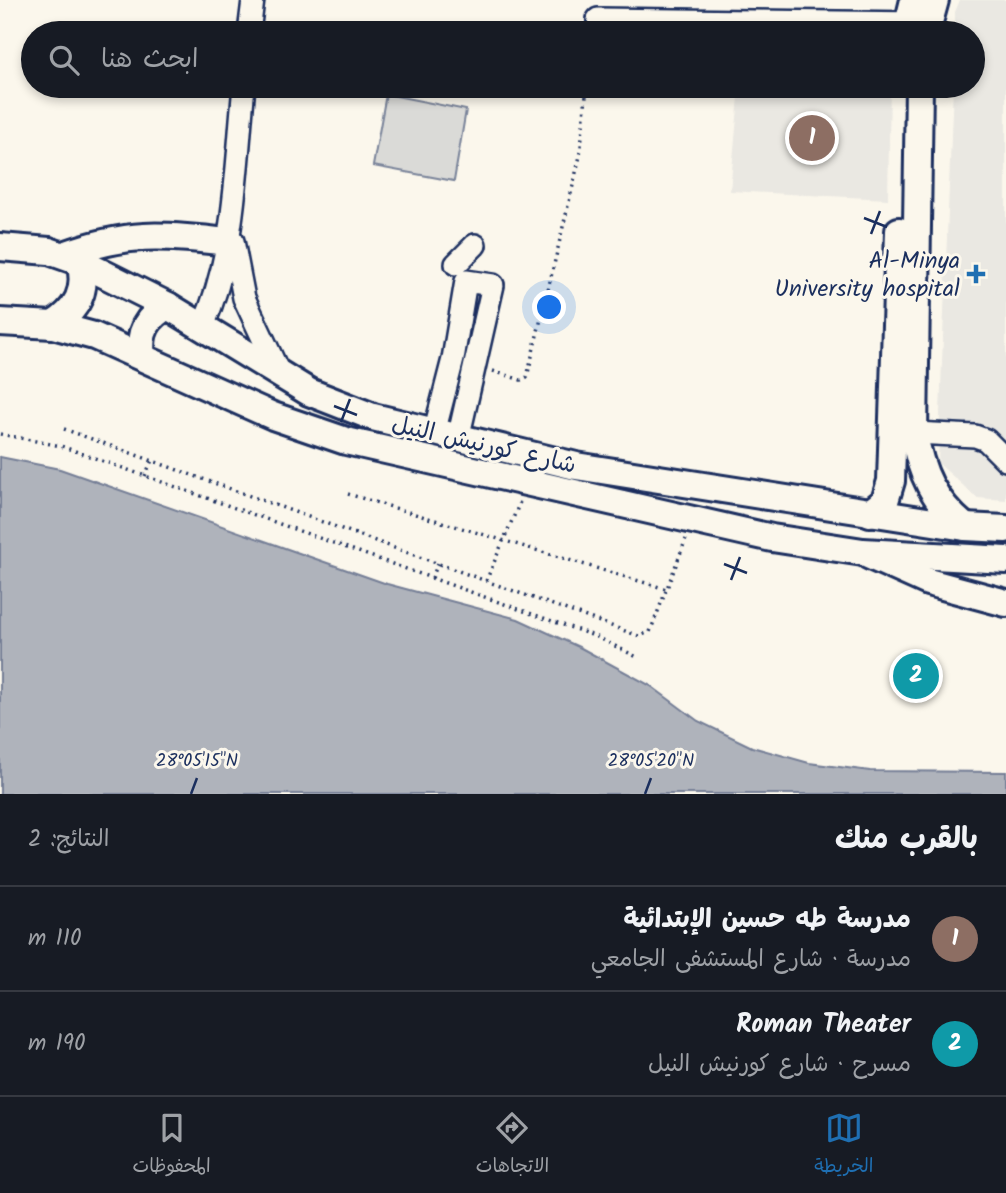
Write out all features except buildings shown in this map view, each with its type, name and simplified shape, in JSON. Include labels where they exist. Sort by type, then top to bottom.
[{"type":"main road","points":[[870,513],[885,500],[891,481],[903,98]]},
{"type":"main road","points":[[919,98],[914,433],[926,479],[937,500],[965,527]]},
{"type":"main road","points":[[53,325],[73,309],[83,286],[72,259],[95,244],[133,236],[228,232]]},
{"type":"main road","name":"شارع كورنيش النيل","points":[[0,247],[34,248],[72,259],[169,306],[280,375],[340,406],[446,436],[576,466],[779,500],[965,527],[1006,529]]},
{"type":"main road","points":[[142,356],[140,346],[145,326],[159,310],[169,306]]},
{"type":"main road","name":"شارع كورنيش النيل","points":[[0,322],[53,325],[94,336],[309,430],[527,484],[772,538],[863,552],[1006,560]]},
{"type":"main road","points":[[772,538],[779,500]]},
{"type":"main road","name":"شارع كورنيش النيل","points":[[863,552],[903,573],[1006,603]]},
{"type":"street","points":[[250,21],[253,0]]},
{"type":"street","points":[[598,19],[919,19]]},
{"type":"street","points":[[203,326],[216,297],[228,232],[243,98]]},
{"type":"street","points":[[228,232],[244,298],[280,375]]},
{"type":"street","points":[[456,264],[475,245]]},
{"type":"street","points":[[467,281],[493,285],[475,364],[446,436],[453,359],[467,281]]},
{"type":"street","points":[[453,359],[475,364]]},
{"type":"street","points":[[914,433],[975,436],[986,440],[1006,460]]},
{"type":"path","points":[[475,364],[521,380],[527,377],[579,156],[586,98]]},
{"type":"path","points":[[64,429],[639,636],[650,632],[693,521]]},
{"type":"path","points":[[0,434],[61,446],[597,637],[637,657]]},
{"type":"path","points":[[145,476],[152,460]]},
{"type":"path","points":[[486,580],[527,484]]},
{"type":"path","points":[[348,494],[666,589]]},
{"type":"path","points":[[432,578],[438,563]]},
{"type":"shaded area","name":"Al-Minya University hospital","points":[[960,0],[1006,0],[1006,500],[977,498],[938,463],[953,98],[985,98],[985,21],[955,21]]},
{"type":"shaded area","points":[[385,98],[406,98],[466,110],[454,181],[373,166]]},
{"type":"shaded area","points":[[739,98],[890,98],[888,199],[730,191]]},
{"type":"shaded area","points":[[0,457],[60,469],[387,584],[518,619],[581,648],[651,686],[698,721],[752,747],[809,763],[870,771],[1006,772],[1006,794],[0,794]]},
{"type":"place","name":"مدرسة طه حسين الإبتدائية","points":[[812,138]]},
{"type":"place","name":"Al-Minya University hospital","points":[[976,274]]},
{"type":"place","name":"Roman Theater","points":[[916,676]]}]
